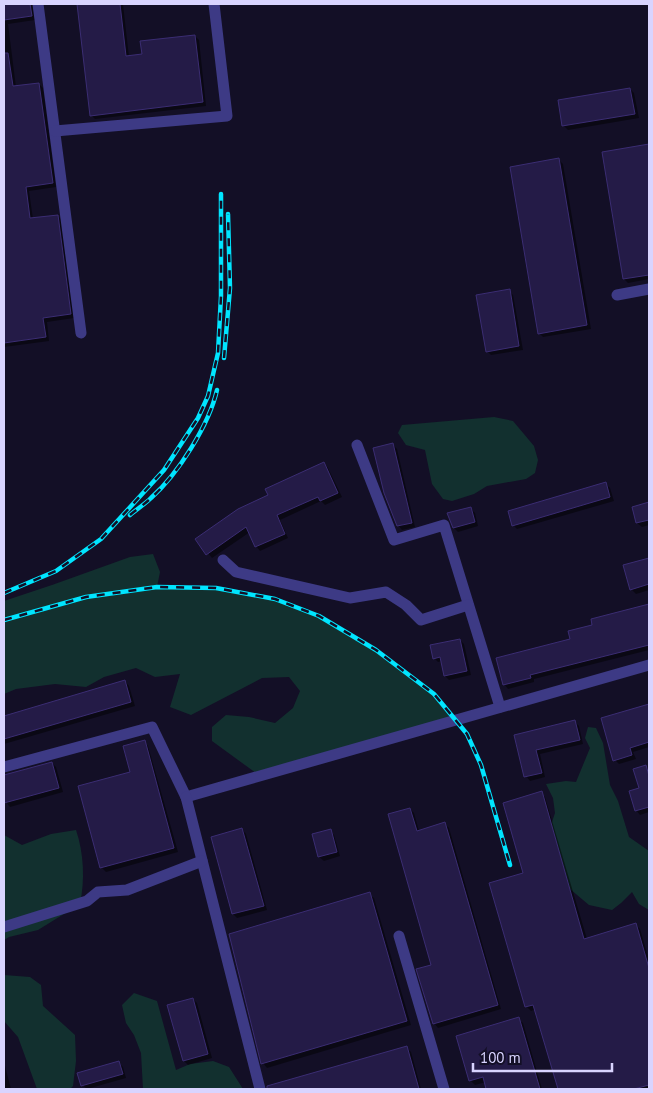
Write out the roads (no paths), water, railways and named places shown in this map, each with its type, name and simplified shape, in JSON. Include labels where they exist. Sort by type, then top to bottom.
[{"type":"lane","points":[[38,4],[81,333]]},
{"type":"lane","points":[[55,131],[227,116],[214,4]]},
{"type":"lane","points":[[617,295],[649,289]]},
{"type":"lane","points":[[358,446],[394,540],[444,525],[500,708]]},
{"type":"lane","points":[[223,560],[236,572],[350,598],[386,592],[406,605],[421,620],[468,605]]},
{"type":"lane","points":[[186,797],[649,665]]},
{"type":"lane","points":[[4,767],[152,728],[186,797],[260,1089]]},
{"type":"lane","points":[[4,927],[87,901],[98,892],[127,890],[202,861]]},
{"type":"lane","points":[[399,936],[444,1089]]},
{"type":"railway","points":[[4,593],[56,571],[101,539],[164,470],[198,418],[208,396],[218,353],[221,296],[221,194]]},
{"type":"railway","points":[[224,358],[230,288],[228,214]]},
{"type":"railway","points":[[130,515],[149,500],[182,463],[200,433],[217,390]]},
{"type":"railway","points":[[4,620],[86,597],[157,587],[216,588],[275,599],[319,616],[376,650],[434,694],[467,734],[481,765],[510,865]]}]
